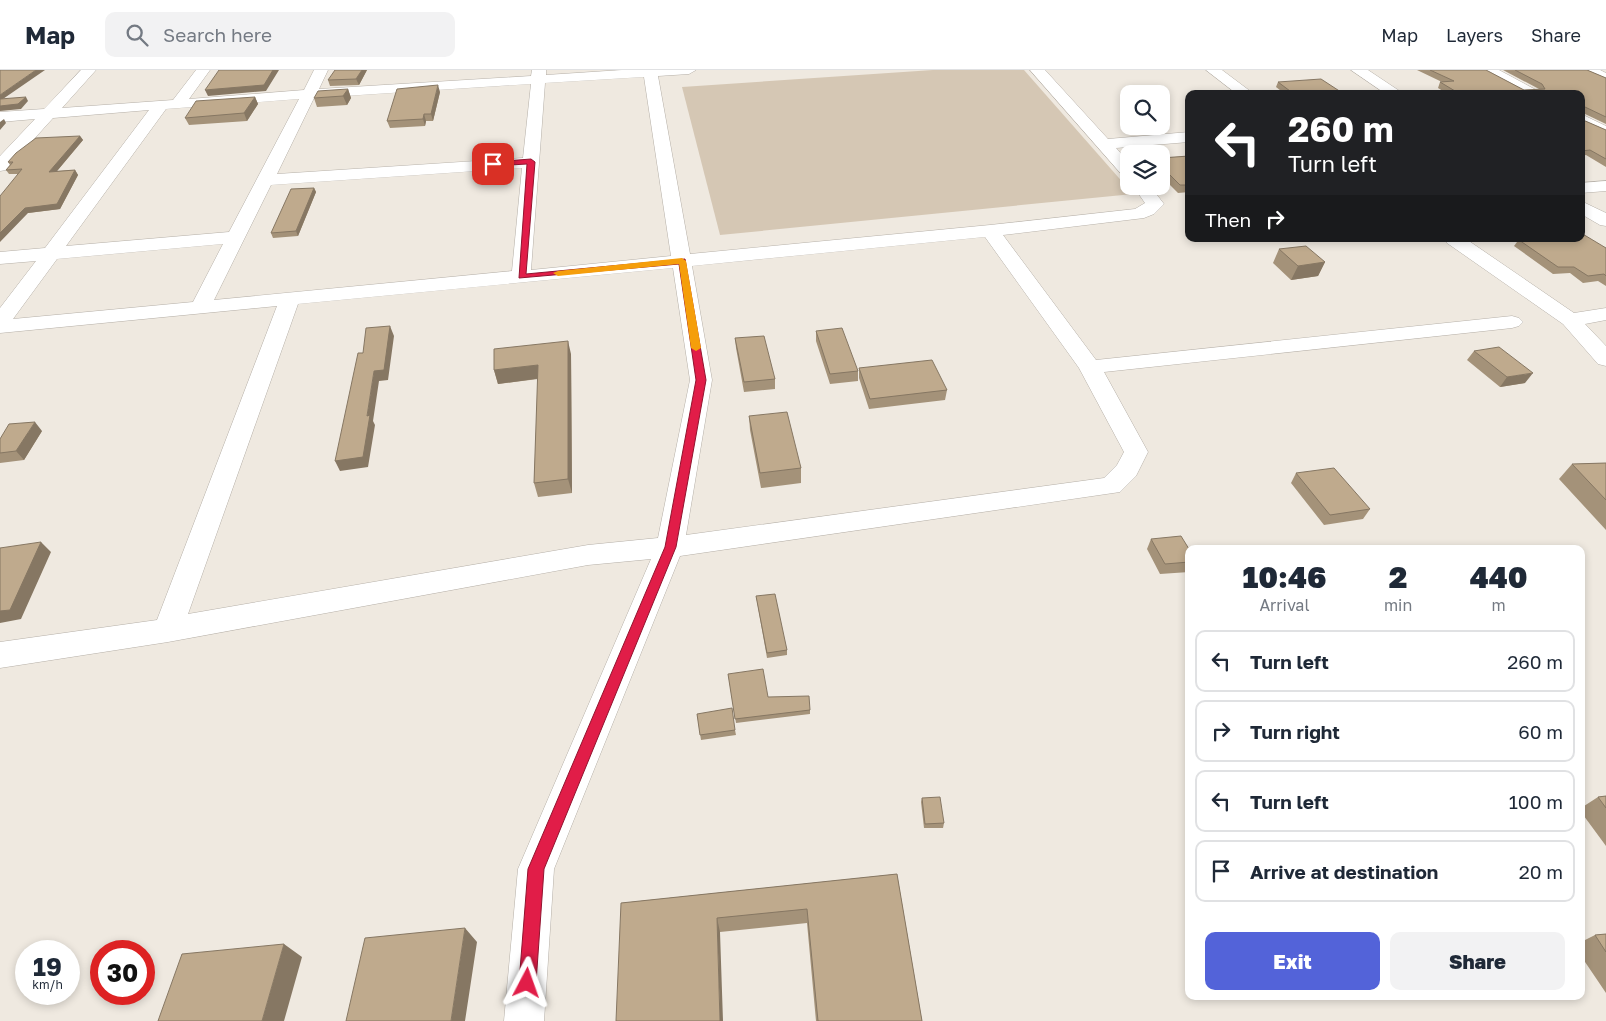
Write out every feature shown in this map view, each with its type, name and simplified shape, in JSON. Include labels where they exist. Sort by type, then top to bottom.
[{"type":"street","points":[[0,166],[90,70]]},
{"type":"street","points":[[0,322],[169,104],[203,70]]},
{"type":"street","points":[[200,308],[321,70]]},
{"type":"street","points":[[425,86],[428,70]]},
{"type":"street","points":[[0,117],[425,86],[538,75],[689,70]]},
{"type":"street","points":[[1037,70],[1120,162]]},
{"type":"street","points":[[1214,70],[1242,90]]},
{"type":"street","points":[[1358,70],[1390,90]]},
{"type":"street","points":[[1488,70],[1526,90]]},
{"type":"street","points":[[1589,70],[1606,78]]},
{"type":"street","points":[[524,1021],[536,869],[670,547],[701,380],[650,71]]},
{"type":"street","points":[[522,276],[538,75]]},
{"type":"street","points":[[1585,121],[1606,132]]},
{"type":"street","points":[[1104,144],[1185,138]]},
{"type":"street","points":[[265,180],[531,162]]},
{"type":"street","points":[[1585,188],[1606,186]]},
{"type":"street","points":[[0,327],[990,231],[1138,214],[1148,210],[1155,204],[1148,195]]},
{"type":"street","points":[[1585,208],[1606,221]]},
{"type":"street","points":[[0,655],[168,630],[588,555],[670,547],[1111,486],[1127,470],[1136,452],[1090,367],[990,231]]},
{"type":"street","points":[[0,258],[236,237]]},
{"type":"street","points":[[1458,242],[1570,320],[1606,359]]},
{"type":"street","points":[[168,630],[290,299]]},
{"type":"street","points":[[1570,320],[1606,314]]},
{"type":"street","points":[[1090,367],[1512,322]]},
{"type":"shaded area","points":[[933,70],[1024,70],[1120,179],[1120,195],[1123,195],[720,235],[682,87]]},
{"type":"building","points":[[0,70],[36,70],[0,95]]},
{"type":"building","points":[[219,70],[273,70],[264,85],[205,90]]},
{"type":"building","points":[[335,70],[362,70],[356,79],[328,80]]},
{"type":"building","points":[[1430,70],[1486,70],[1524,90],[1453,90],[1440,82],[1454,81]]},
{"type":"building","points":[[1515,70],[1587,70],[1606,78],[1606,117],[1585,107],[1585,90],[1524,90],[1545,89],[1542,84]]},
{"type":"building","points":[[1321,79],[1338,90],[1289,90],[1278,82]]},
{"type":"building","points":[[438,85],[431,114],[424,114],[423,119],[387,121],[397,89]]},
{"type":"building","points":[[348,89],[343,96],[314,98],[318,91]]},
{"type":"building","points":[[26,97],[18,104],[0,106],[0,99]]},
{"type":"building","points":[[255,97],[244,113],[185,118],[196,101]]},
{"type":"building","points":[[1585,121],[1606,130],[1606,159],[1590,150],[1585,151]]},
{"type":"building","points":[[80,136],[49,172],[75,170],[57,204],[25,208],[0,233],[0,196],[22,169],[6,170],[13,162],[8,162],[16,153],[36,138]]},
{"type":"building","points":[[1185,156],[1185,185],[1180,185],[1170,175],[1170,157]]},
{"type":"building","points":[[314,188],[296,231],[271,233],[291,189]]},
{"type":"building","points":[[1585,235],[1606,248],[1606,276],[1604,274],[1588,276],[1574,267],[1558,267],[1522,242],[1585,242]]},
{"type":"building","points":[[1306,246],[1325,262],[1298,266],[1279,249]]},
{"type":"building","points":[[390,326],[384,370],[374,371],[367,416],[370,415],[363,457],[335,461],[358,353],[363,353],[366,328]]},
{"type":"building","points":[[842,328],[858,371],[830,374],[816,331]]},
{"type":"building","points":[[764,336],[775,379],[744,382],[735,338]]},
{"type":"building","points":[[568,341],[568,479],[534,483],[538,365],[494,370],[494,349]]},
{"type":"building","points":[[1499,347],[1533,373],[1507,377],[1474,351]]},
{"type":"building","points":[[932,360],[947,390],[870,399],[859,368]]},
{"type":"building","points":[[787,412],[801,468],[760,473],[749,416]]},
{"type":"building","points":[[35,422],[16,451],[0,453],[0,439],[9,424]]},
{"type":"building","points":[[1606,463],[1606,500],[1572,464]]},
{"type":"building","points":[[1334,468],[1370,509],[1330,515],[1296,473]]},
{"type":"building","points":[[1181,536],[1187,545],[1185,545],[1185,562],[1165,564],[1151,539]]},
{"type":"building","points":[[41,542],[10,610],[0,611],[0,548]]},
{"type":"building","points":[[775,594],[787,650],[767,653],[756,596]]},
{"type":"building","points":[[763,669],[768,697],[809,696],[810,710],[735,719],[728,674]]},
{"type":"building","points":[[732,708],[735,730],[700,735],[697,714]]},
{"type":"building","points":[[1606,796],[1606,808],[1598,797]]},
{"type":"building","points":[[940,797],[944,823],[925,824],[922,798]]},
{"type":"building","points":[[897,874],[922,1021],[818,1021],[807,909],[717,918],[720,1021],[616,1021],[621,903]]},
{"type":"building","points":[[465,928],[451,1021],[346,1021],[365,938]]},
{"type":"building","points":[[1606,934],[1606,952],[1595,935]]},
{"type":"building","points":[[284,944],[262,1021],[158,1021],[182,954]]},
{"type":"slow traffic","points":[[558,273],[682,261],[696,348]]},
{"type":"route","points":[[493,164],[531,162],[522,276],[682,261],[701,380],[670,547],[536,869],[527,983]]}]
